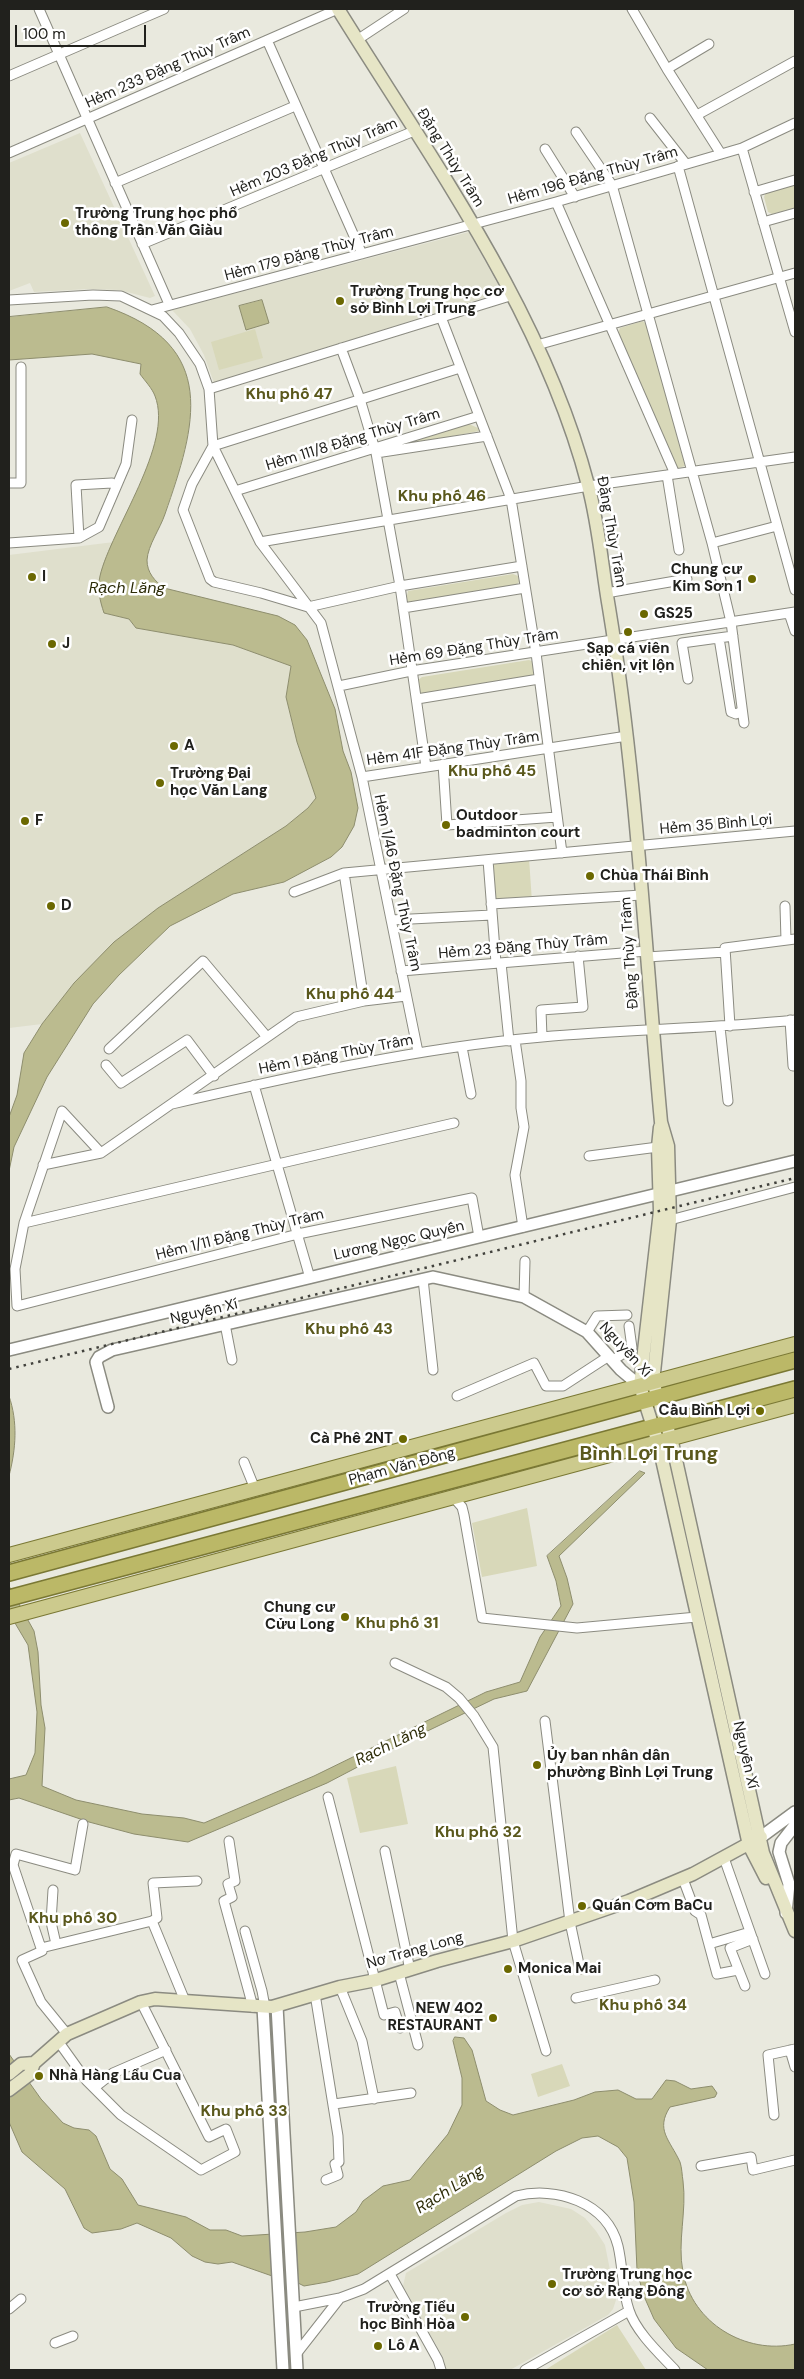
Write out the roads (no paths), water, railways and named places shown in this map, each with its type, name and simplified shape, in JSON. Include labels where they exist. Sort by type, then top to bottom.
[{"type":"highway","name":"Phạm Văn Đồng","points":[[9,1573],[795,1360]]},
{"type":"highway","name":"Phạm Văn Đồng","points":[[9,1598],[658,1424],[788,1393],[795,1389]]},
{"type":"main road","name":"Đặng Thùy Trâm","points":[[338,9],[472,225],[513,295],[537,345],[559,398],[589,486],[628,736],[639,846],[652,1032],[661,1122],[668,1146],[664,1193],[660,1212],[646,1384]]},
{"type":"main road","name":"Đặng Thùy Trâm","points":[[646,1384],[670,1220],[658,1148],[661,1122]]},
{"type":"main road","name":"Phạm Văn Đồng","points":[[9,1555],[795,1344]]},
{"type":"main road","name":"Nguyễn Xí","points":[[646,1384],[664,1441],[761,1836],[763,1853],[795,1932]]},
{"type":"main road","points":[[9,1617],[795,1405]]},
{"type":"main road","name":"Nguyễn Xí","points":[[664,1441],[697,1617],[749,1844],[772,1891],[780,1898]]},
{"type":"main road","points":[[509,1464],[513,1482]]},
{"type":"main road","name":"Nơ Trang Long","points":[[28,2067],[63,2037],[142,2002],[155,1999],[265,2007],[340,1986],[374,1981],[513,1941],[570,1922],[683,1879],[761,1836]]},
{"type":"main road","points":[[9,2074],[28,2067]]},
{"type":"main road","points":[[9,2090],[28,2067]]},
{"type":"street","points":[[39,9],[169,304]]},
{"type":"street","points":[[9,76],[164,9]]},
{"type":"street","name":"Hẻm 233 Đặng Thùy Trâm","points":[[9,153],[338,9]]},
{"type":"street","points":[[357,40],[404,9]]},
{"type":"street","points":[[632,9],[667,69],[721,154]]},
{"type":"street","points":[[267,40],[362,254]]},
{"type":"street","points":[[667,69],[709,44]]},
{"type":"street","points":[[697,115],[795,62]]},
{"type":"street","points":[[115,182],[296,106]]},
{"type":"street","points":[[650,118],[682,165],[714,296],[795,590]]},
{"type":"street","name":"Hẻm 196 Đặng Thùy Trâm","points":[[472,225],[742,148],[795,122]]},
{"type":"street","name":"Hẻm 203 Đặng Thùy Trâm","points":[[142,244],[414,131]]},
{"type":"street","points":[[576,132],[612,185],[712,543],[731,622],[744,723]]},
{"type":"street","points":[[742,148],[795,332]]},
{"type":"street","points":[[545,149],[574,197]]},
{"type":"street","points":[[754,192],[795,180]]},
{"type":"street","points":[[556,202],[671,475],[679,550]]},
{"type":"street","points":[[763,222],[795,213]]},
{"type":"street","name":"Hẻm 179 Đặng Thùy Trâm","points":[[152,310],[472,225]]},
{"type":"street","points":[[537,345],[795,273]]},
{"type":"street","points":[[9,300],[107,294],[121,296],[163,316],[191,349],[200,364],[210,389],[212,446],[192,484],[183,510],[212,582],[308,607],[400,586],[522,566]]},
{"type":"street","points":[[210,389],[513,295]]},
{"type":"street","points":[[441,317],[511,498],[536,653],[562,853]]},
{"type":"street","points":[[341,348],[360,399],[375,450],[400,586],[426,767]]},
{"type":"street","points":[[9,483],[21,483],[22,367]]},
{"type":"street","points":[[212,446],[460,368]]},
{"type":"street","name":"Hẻm 111/8 Đặng Thùy Trâm","points":[[235,491],[375,450],[480,416]]},
{"type":"street","points":[[9,543],[79,538],[99,527],[126,464],[132,420]]},
{"type":"street","name":"Hẻm 111/8 Đặng Thùy Trâm","points":[[375,450],[487,436]]},
{"type":"street","name":"Hẻm 41F Đặng Thùy Trâm","points":[[212,446],[260,542],[321,623],[362,777],[628,736]]},
{"type":"street","points":[[260,542],[511,498],[795,457]]},
{"type":"street","points":[[79,538],[76,485],[112,483]]},
{"type":"street","points":[[712,543],[778,526]]},
{"type":"street","points":[[606,592],[687,579]]},
{"type":"street","points":[[403,608],[525,588]]},
{"type":"street","points":[[792,612],[795,631]]},
{"type":"street","name":"Hẻm 69 Đặng Thùy Trâm","points":[[339,686],[411,671],[792,612]]},
{"type":"street","points":[[688,678],[682,643],[733,636]]},
{"type":"street","points":[[719,638],[731,712],[736,714],[742,711]]},
{"type":"street","points":[[417,699],[539,679]]},
{"type":"street","points":[[443,764],[447,825],[557,817]]},
{"type":"street","name":"Hẻm 1/46 Đặng Thùy Trâm","points":[[362,777],[418,1052]]},
{"type":"street","name":"Hẻm 35 Bình Lợi","points":[[294,892],[344,873],[795,831]]},
{"type":"street","points":[[488,860],[498,963],[512,1041],[522,1081],[524,1127],[515,1174],[523,1227]]},
{"type":"street","points":[[344,873],[364,1001]]},
{"type":"street","points":[[491,904],[642,895]]},
{"type":"street","points":[[784,906],[791,939]]},
{"type":"street","points":[[391,920],[492,915]]},
{"type":"street","name":"Hẻm 23 Đặng Thùy Trâm","points":[[401,971],[578,956],[725,952],[725,948],[791,939]]},
{"type":"street","points":[[725,952],[730,1026]]},
{"type":"street","points":[[542,1037],[541,1010],[583,1007],[578,956]]},
{"type":"street","points":[[109,1049],[203,961],[267,1038]]},
{"type":"street","points":[[172,1104],[296,1017],[364,1001],[406,996]]},
{"type":"street","points":[[793,1020],[794,1066]]},
{"type":"street","name":"Hẻm 1 Đặng Thùy Trâm","points":[[43,1165],[101,1153],[172,1104],[254,1085],[418,1052],[542,1037],[652,1032],[793,1020]]},
{"type":"street","points":[[720,1027],[728,1101]]},
{"type":"street","points":[[106,1065],[121,1083],[187,1040],[214,1076]]},
{"type":"street","points":[[462,1047],[470,1094]]},
{"type":"street","points":[[254,1085],[310,1278]]},
{"type":"street","points":[[24,1223],[62,1111],[101,1153]]},
{"type":"street","points":[[24,1223],[454,1123]]},
{"type":"street","points":[[589,1156],[658,1148]]},
{"type":"street","name":"Lương Ngọc Quyến","points":[[11,1350],[795,1162]]},
{"type":"street","points":[[670,1220],[795,1187]]},
{"type":"street","name":"Hẻm 1/11 Đặng Thùy Trâm","points":[[24,1223],[15,1269],[17,1306],[298,1234],[472,1198],[479,1237]]},
{"type":"street","points":[[524,1297],[525,1261]]},
{"type":"street","name":"Nguyễn Xí","points":[[108,1407],[97,1372],[96,1362],[99,1357],[112,1350],[433,1277],[524,1297],[587,1332],[611,1358],[646,1384]]},
{"type":"street","points":[[423,1279],[433,1370]]},
{"type":"street","points":[[587,1332],[597,1316],[628,1315]]},
{"type":"street","points":[[225,1324],[232,1360]]},
{"type":"street","points":[[457,1396],[534,1363],[546,1386],[563,1386],[632,1348],[629,1326]]},
{"type":"street","points":[[244,1462],[255,1489]]},
{"type":"street","points":[[454,1498],[462,1507],[464,1515],[482,1618],[577,1628],[697,1617]]},
{"type":"street","points":[[395,1663],[446,1687],[459,1698],[474,1716],[492,1747],[513,1941],[546,2051]]},
{"type":"street","points":[[545,1721],[570,1922],[580,1969]]},
{"type":"street","points":[[328,1797],[384,2015],[396,2012],[400,2028]]},
{"type":"street","name":"Nơ Trang Long","points":[[761,1836],[795,1812]]},
{"type":"street","points":[[83,1824],[75,1870],[16,1854],[11,1866],[42,1951],[22,1960],[42,2002],[94,2088],[121,2115],[201,2170],[234,2152],[226,2129],[209,2137],[142,2002]]},
{"type":"street","points":[[786,1913],[789,1884],[779,1852],[781,1843],[795,1825]]},
{"type":"street","points":[[229,1842],[235,1881],[228,1884],[232,1897],[224,1901],[265,2007],[283,2370]]},
{"type":"street","points":[[385,1851],[404,1972],[418,2045]]},
{"type":"street","points":[[724,1858],[765,1974]]},
{"type":"street","points":[[683,1879],[694,1911],[701,1915],[717,1974],[738,1970]]},
{"type":"street","points":[[41,1948],[152,1921],[157,1918],[153,1883],[197,1881]]},
{"type":"street","points":[[53,1890],[51,1922],[56,1944]]},
{"type":"street","points":[[152,1921],[185,2001]]},
{"type":"street","points":[[245,1931],[265,2007],[288,2198],[298,2370]]},
{"type":"street","points":[[709,1944],[751,1936]]},
{"type":"street","points":[[744,1986],[730,1948],[751,1936]]},
{"type":"street","points":[[576,1998],[655,1980]]},
{"type":"street","points":[[340,1986],[362,2040],[374,2099]]},
{"type":"street","points":[[315,1994],[338,2136],[339,2162],[335,2164],[338,2175],[326,2180]]},
{"type":"street","points":[[774,2115],[768,2055],[793,2049],[795,2067]]},
{"type":"street","points":[[94,2088],[113,2073],[166,2050]]},
{"type":"street","points":[[334,2104],[411,2093]]},
{"type":"street","points":[[701,2166],[751,2157],[753,2170],[795,2160]]},
{"type":"street","points":[[294,2307],[340,2298],[364,2290],[516,2196],[550,2192],[581,2202],[594,2210],[604,2220],[618,2246],[629,2311],[650,2344],[675,2370]]},
{"type":"street","points":[[390,2274],[438,2360],[441,2370]]},
{"type":"street","points":[[296,2353],[340,2298]]},
{"type":"street","points":[[9,2309],[21,2299]]},
{"type":"street","points":[[525,2370],[629,2311]]},
{"type":"street","points":[[55,2343],[73,2336]]},
{"type":"water","points":[[262,300],[269,323],[246,330],[239,306]]},
{"type":"water","name":"Rạch Lăng","points":[[107,307],[143,323],[168,343],[183,366],[190,392],[190,420],[185,450],[165,514],[148,554],[147,565],[150,573],[164,588],[278,616],[295,625],[307,640],[335,709],[343,751],[351,772],[358,808],[354,826],[342,847],[331,857],[284,882],[233,894],[170,926],[119,975],[93,1004],[47,1077],[14,1147],[9,1171],[9,1117],[17,1095],[24,1053],[42,1024],[74,983],[114,942],[158,908],[286,826],[308,808],[316,798],[297,742],[286,697],[291,666],[233,645],[136,628],[129,619],[104,613],[99,595],[100,576],[106,557],[149,462],[156,438],[159,416],[155,396],[140,374],[141,364],[92,354],[9,360],[9,317]]},
{"type":"water","points":[[9,1396],[14,1416],[15,1436],[9,1476]]},
{"type":"water","points":[[640,1471],[645,1473],[559,1556],[567,1578],[573,1604],[527,1691],[494,1699],[413,1738],[327,1783],[188,1842],[134,1834],[89,1822],[19,1798],[9,1800],[9,1779],[26,1775],[35,1753],[37,1712],[28,1645],[9,1613],[9,1586],[34,1631],[38,1652],[41,1705],[45,1728],[42,1786],[76,1800],[142,1814],[184,1818],[204,1823],[314,1776],[486,1692],[520,1682],[540,1637],[561,1606],[556,1581],[547,1556]]},
{"type":"water","points":[[455,2037],[464,2038],[472,2050],[486,2101],[500,2110],[513,2115],[574,2100],[595,2092],[618,2090],[636,2099],[652,2099],[666,2080],[675,2081],[691,2089],[712,2086],[717,2093],[715,2097],[670,2107],[664,2122],[666,2135],[682,2169],[684,2204],[681,2261],[688,2290],[697,2306],[709,2320],[740,2340],[758,2345],[795,2344],[795,2370],[708,2370],[676,2348],[654,2319],[643,2294],[637,2270],[634,2202],[627,2158],[618,2147],[598,2136],[582,2138],[556,2151],[358,2274],[304,2286],[288,2278],[275,2277],[232,2262],[218,2264],[205,2262],[192,2256],[171,2238],[137,2223],[121,2229],[92,2233],[84,2228],[65,2189],[22,2152],[9,2122],[9,2054],[41,2099],[63,2123],[74,2128],[89,2130],[96,2136],[110,2169],[122,2179],[138,2205],[186,2217],[210,2230],[226,2230],[242,2236],[305,2232],[336,2227],[356,2212],[363,2201],[383,2186],[410,2180],[448,2134],[462,2105],[462,2078],[453,2041]]},
{"type":"railway","points":[[9,1369],[795,1178]]},
{"type":"place","name":"Trường Trung học phổ thông Trần Văn Giàu","points":[[65,223]]},
{"type":"place","name":"Trường Trung học cơ sở Bình Lợi Trung","points":[[340,301]]},
{"type":"place","name":"I","points":[[32,577]]},
{"type":"place","name":"Chung cư Kim Sơn 1","points":[[752,579]]},
{"type":"place","name":"GS25","points":[[644,614]]},
{"type":"place","name":"Sạp cá viên chiên, vịt lộn","points":[[628,632]]},
{"type":"place","name":"J","points":[[52,644]]},
{"type":"place","name":"A","points":[[174,746]]},
{"type":"place","name":"Trường Đại học Văn Lang","points":[[160,783]]},
{"type":"place","name":"F","points":[[25,821]]},
{"type":"place","name":"Outdoor badminton court","points":[[446,825]]},
{"type":"place","name":"Chùa Thái Bình","points":[[590,876]]},
{"type":"place","name":"D","points":[[51,906]]},
{"type":"place","name":"Cầu Bình Lợi","points":[[760,1411]]},
{"type":"place","name":"Cà Phê 2NT","points":[[403,1439]]},
{"type":"place","name":"Chung cư Cửu Long","points":[[345,1617]]},
{"type":"place","name":"Ủy ban nhân dân phường Bình Lợi Trung","points":[[537,1765]]},
{"type":"place","name":"Quán Cơm BaCu","points":[[582,1906]]},
{"type":"place","name":"Monica Mai","points":[[508,1969]]},
{"type":"place","name":"NEW 402 RESTAURANT","points":[[493,2018]]},
{"type":"place","name":"Nhà Hàng Lẩu Cua","points":[[39,2076]]},
{"type":"place","name":"Trường Trung học cơ sở Rạng Đông","points":[[552,2284]]},
{"type":"place","name":"Trường Tiểu học Bình Hòa","points":[[465,2317]]},
{"type":"place","name":"Lô A","points":[[378,2346]]},
{"type":"district","name":"Khu phố 47","points":[[289,395]]},
{"type":"district","name":"Khu phố 46","points":[[442,497]]},
{"type":"district","name":"Khu phố 45","points":[[492,772]]},
{"type":"district","name":"Khu phố 44","points":[[350,995]]},
{"type":"district","name":"Khu phố 43","points":[[349,1330]]},
{"type":"district","name":"Bình Lợi Trung","points":[[649,1455]]},
{"type":"district","name":"Khu phố 31","points":[[397,1624]]},
{"type":"district","name":"Khu phố 32","points":[[478,1833]]},
{"type":"district","name":"Khu phố 30","points":[[73,1919]]},
{"type":"district","name":"Khu phố 34","points":[[643,2006]]},
{"type":"district","name":"Khu phố 33","points":[[244,2112]]}]
